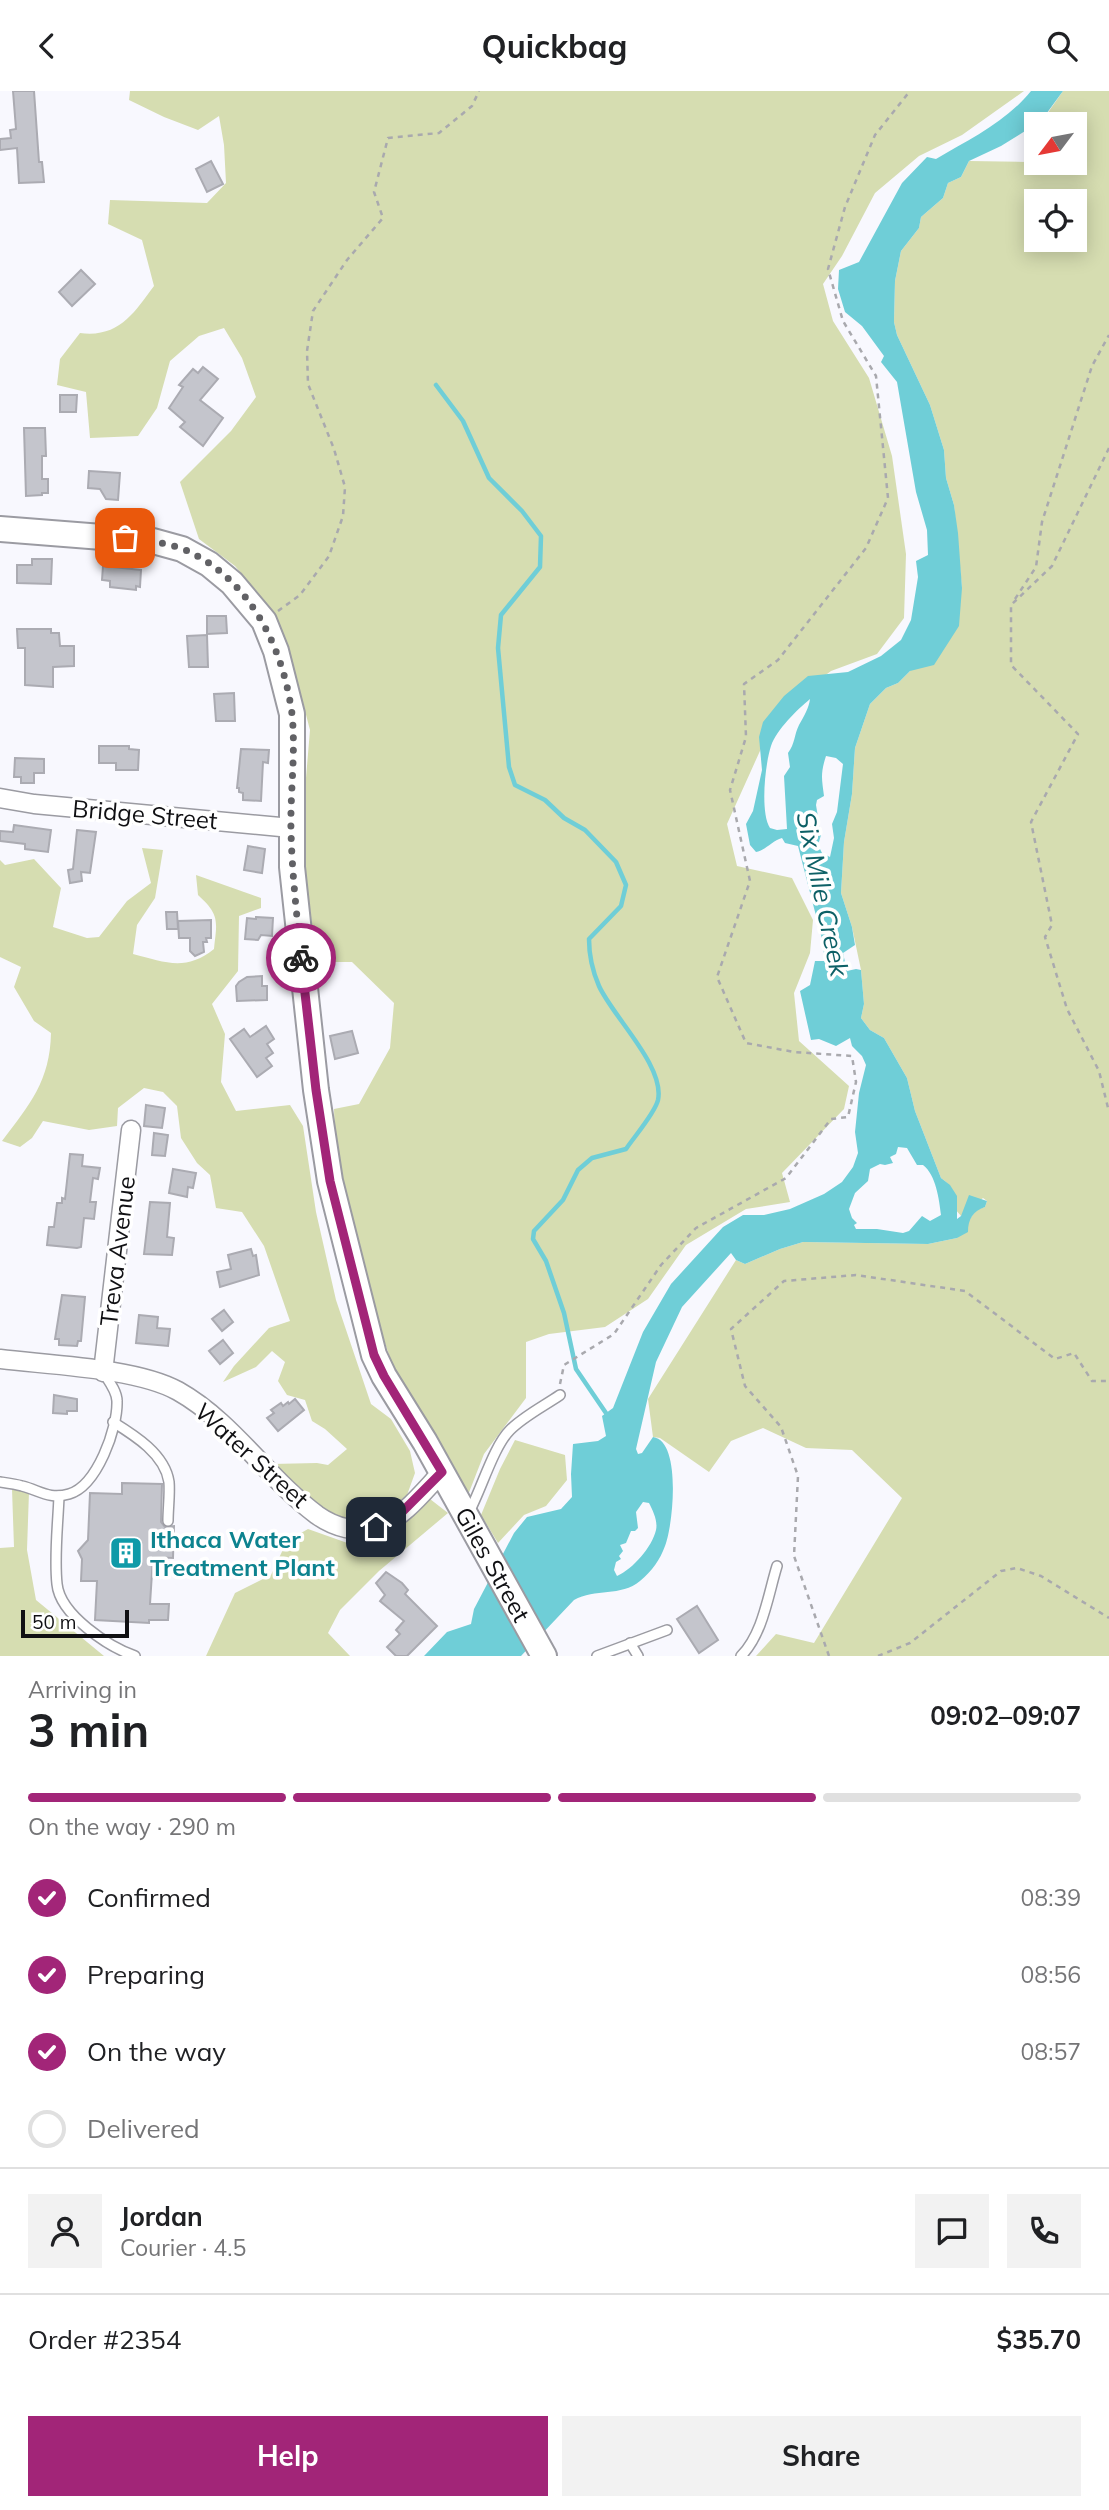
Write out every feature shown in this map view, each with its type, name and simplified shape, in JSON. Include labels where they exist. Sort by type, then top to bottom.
[{"type":"street","name":"Giles Street","points":[[0,529],[153,541],[183,549],[209,564],[232,583],[264,621],[276,651],[292,714],[292,867],[316,1090],[330,1181],[374,1355],[474,1526],[544,1656]]},
{"type":"street","name":"Bridge Street","points":[[0,798],[34,804],[291,828]]},
{"type":"street","name":"Treva Avenue","points":[[103,1371],[131,1130]]},
{"type":"street","name":"Water Street","points":[[0,1359],[131,1375],[163,1384],[198,1404],[224,1425],[318,1515],[343,1528],[365,1530],[390,1521],[442,1472]]},
{"type":"lane","points":[[0,1482],[23,1486],[42,1495],[71,1494],[81,1487],[98,1468],[111,1437],[117,1400],[103,1371]]},
{"type":"lane","points":[[474,1526],[480,1493],[498,1447],[508,1431],[560,1395]]},
{"type":"lane","points":[[113,1422],[141,1439],[162,1464],[169,1480],[168,1521]]},
{"type":"lane","points":[[59,1496],[57,1587],[66,1604],[87,1628],[117,1650],[135,1656]]},
{"type":"lane","points":[[741,1656],[749,1648],[759,1627],[777,1566]]},
{"type":"lane","points":[[597,1656],[667,1630]]},
{"type":"lane","points":[[630,1643],[638,1656]]},
{"type":"path","points":[[264,621],[300,595],[322,566],[329,556],[343,516],[345,487],[334,449],[308,384],[307,351],[313,311],[347,260],[383,218],[374,192],[388,138],[439,132],[472,106],[479,91]]},
{"type":"path","points":[[560,1395],[559,1378],[564,1365],[614,1334],[661,1265],[696,1228],[786,1178],[831,1119],[848,1117],[856,1082],[852,1056],[794,1052],[746,1043],[717,977],[750,881],[730,790],[746,737],[744,684],[778,660],[866,548],[888,498],[876,376],[843,321],[828,269],[845,207],[875,135],[910,91]]},
{"type":"path","points":[[1109,335],[1092,366],[1042,522],[1036,567],[1011,605],[1011,665],[1079,734],[1031,822],[1052,925],[1045,937],[1067,1009],[1099,1071],[1109,1112]]},
{"type":"path","points":[[1011,605],[1052,566],[1109,448]]},
{"type":"path","points":[[829,1656],[794,1556],[797,1476],[780,1427],[745,1386],[731,1329],[784,1281],[856,1275],[965,1291],[1055,1359],[1074,1353],[1092,1381],[1109,1381]]},
{"type":"path","points":[[878,1656],[910,1643],[1001,1571],[1017,1568],[1041,1576],[1109,1618]]},
{"type":"green space","points":[[130,91],[1024,91],[962,135],[919,156],[875,193],[842,256],[823,284],[833,321],[869,378],[892,456],[906,554],[904,618],[877,654],[831,671],[778,711],[727,824],[737,866],[792,878],[813,920],[810,953],[794,993],[799,1041],[849,1086],[844,1109],[782,1173],[790,1202],[746,1209],[686,1245],[648,1299],[605,1327],[549,1334],[526,1342],[526,1398],[484,1454],[468,1495],[398,1381],[376,1317],[351,1220],[335,1138],[334,1109],[359,1104],[390,1048],[394,1003],[352,962],[332,962],[316,953],[304,867],[305,790],[310,730],[289,650],[268,605],[235,566],[199,539],[180,482],[231,431],[256,397],[242,358],[224,328],[199,336],[170,361],[157,408],[138,436],[90,438],[86,392],[57,385],[60,359],[80,333],[94,334],[115,327],[132,314],[154,286],[142,240],[108,224],[110,200],[207,203],[226,183],[219,116],[198,130],[129,100]]},
{"type":"green space","points":[[1063,91],[1109,91],[1109,1656],[756,1656],[776,1634],[814,1643],[902,1498],[852,1450],[806,1448],[763,1428],[731,1441],[709,1472],[660,1438],[653,1437],[648,1399],[736,1260],[745,1264],[803,1242],[928,1244],[957,1238],[976,1210],[985,1207],[987,1201],[983,1198],[961,1216],[955,1209],[953,1191],[941,1178],[915,1111],[907,1078],[884,1038],[870,1030],[861,1018],[864,1004],[861,970],[841,893],[855,748],[870,704],[886,688],[898,683],[910,671],[962,588],[954,505],[946,478],[944,450],[930,405],[897,335],[894,322],[895,281],[901,251],[919,228],[921,217],[943,198],[948,183],[961,177],[969,161],[1024,162],[1024,175],[1087,175],[1087,112],[1048,112]]},
{"type":"green space","points":[[142,848],[163,850],[155,898],[137,925],[133,954],[165,962],[184,963],[194,961],[214,949],[214,913],[198,895],[196,875],[261,898],[261,908],[239,916],[238,971],[212,1004],[225,1034],[221,1082],[236,1111],[290,1105],[303,1126],[316,1212],[336,1300],[371,1404],[391,1419],[410,1451],[415,1473],[407,1495],[377,1518],[345,1520],[314,1505],[272,1464],[328,1465],[347,1449],[312,1421],[305,1400],[287,1395],[278,1381],[285,1362],[272,1351],[256,1367],[223,1382],[269,1328],[290,1321],[264,1246],[242,1212],[216,1208],[210,1175],[197,1163],[181,1138],[177,1106],[163,1092],[144,1088],[118,1108],[117,1126],[89,1130],[43,1121],[32,1138],[20,1147],[2,1141],[37,1091],[47,1065],[51,1033],[34,1021],[14,987],[21,967],[0,957],[0,860],[5,865],[34,859],[61,888],[53,927],[87,938],[99,937],[127,901],[151,883]]},
{"type":"green space","points":[[515,1440],[565,1455],[567,1480],[546,1506],[524,1515],[498,1543],[481,1515]]},
{"type":"green space","points":[[12,1489],[29,1492],[27,1550],[36,1600],[104,1656],[0,1656],[0,1548],[14,1547]]},
{"type":"green space","points":[[430,1499],[448,1513],[379,1571],[340,1610],[328,1633],[350,1656],[206,1656],[235,1593],[271,1575],[287,1541],[308,1529],[353,1545],[389,1536]]},
{"type":"water","name":"Six Mile Creek","points":[[1031,91],[1063,91],[1048,112],[1024,112],[1024,132],[969,161],[961,177],[948,183],[943,198],[921,217],[919,228],[901,251],[895,281],[894,322],[897,335],[930,405],[944,450],[946,478],[958,533],[962,588],[959,626],[934,665],[910,671],[898,683],[886,688],[870,704],[855,748],[841,893],[855,945],[843,953],[847,971],[861,970],[864,1004],[861,1018],[870,1030],[884,1038],[907,1078],[915,1111],[941,1178],[957,1196],[957,1219],[961,1216],[969,1195],[987,1201],[985,1207],[972,1216],[968,1232],[957,1238],[928,1244],[803,1242],[745,1264],[736,1260],[731,1253],[682,1307],[656,1362],[636,1449],[638,1454],[642,1453],[653,1437],[662,1442],[672,1468],[671,1521],[665,1546],[655,1565],[633,1586],[590,1594],[574,1600],[521,1656],[424,1656],[447,1632],[471,1624],[474,1609],[514,1533],[527,1517],[561,1509],[572,1497],[573,1444],[598,1441],[606,1436],[602,1416],[613,1408],[643,1332],[671,1284],[723,1227],[743,1215],[764,1215],[790,1209],[824,1194],[842,1182],[853,1167],[858,1153],[855,1132],[859,1093],[866,1065],[862,1056],[852,1046],[850,1038],[836,1046],[819,1039],[811,1040],[800,991],[810,985],[815,961],[825,961],[822,939],[798,846],[785,843],[782,838],[756,852],[750,845],[746,824],[753,811],[762,770],[759,737],[763,722],[784,696],[808,676],[848,672],[881,656],[901,640],[911,620],[918,577],[916,561],[928,555],[927,530],[916,492],[897,382],[881,362],[884,356],[862,326],[845,312],[838,289],[839,270],[859,262],[902,183],[927,157],[936,159],[1010,112]],"holes":[[[810,699],[788,753],[790,767],[784,776],[787,829],[777,830],[770,828],[765,811],[765,776],[771,746],[788,720]],[[826,756],[836,758],[843,764],[837,812],[832,824],[834,838],[830,857],[822,853],[818,845],[821,835],[816,805],[817,800],[824,796],[822,777]],[[898,1147],[907,1148],[917,1165],[923,1165],[931,1175],[941,1215],[930,1221],[922,1216],[909,1231],[903,1233],[856,1229],[854,1225],[857,1223],[849,1209],[855,1193],[868,1181],[870,1169],[880,1164],[893,1163],[890,1157],[896,1154]],[[643,1502],[649,1503],[654,1513],[656,1530],[641,1557],[617,1576],[614,1570],[623,1551],[620,1545],[626,1543],[631,1531],[638,1528],[636,1512]]]},
{"type":"building","points":[[13,91],[34,91],[39,162],[42,162],[44,182],[19,183],[17,148],[0,150],[0,139],[11,138],[10,130],[16,129]]},
{"type":"building","points":[[211,161],[223,184],[207,192],[196,169]]},
{"type":"building","points":[[81,270],[95,284],[72,306],[59,292]]},
{"type":"building","points":[[203,367],[218,379],[200,400],[223,418],[203,446],[180,427],[185,422],[169,408],[183,387],[179,385],[193,369],[198,373]]},
{"type":"building","points":[[60,395],[77,395],[76,412],[60,412]]},
{"type":"building","points":[[24,428],[45,428],[46,456],[42,456],[42,479],[48,479],[48,493],[42,495],[26,496]]},
{"type":"building","points":[[89,471],[120,473],[118,500],[106,499],[100,489],[88,488]]},
{"type":"building","points":[[32,559],[52,559],[51,584],[17,583],[17,565],[32,565]]},
{"type":"building","points":[[103,566],[141,570],[140,587],[136,586],[136,590],[110,587],[110,581],[102,580]]},
{"type":"building","points":[[207,616],[226,616],[227,633],[207,634]]},
{"type":"building","points":[[17,629],[51,629],[51,633],[59,633],[60,646],[74,646],[74,666],[53,667],[53,687],[25,685],[25,648],[18,648]]},
{"type":"building","points":[[207,635],[208,667],[189,667],[187,636]]},
{"type":"building","points":[[234,693],[235,721],[216,721],[214,694]]},
{"type":"building","points":[[99,746],[129,746],[129,749],[139,750],[138,770],[116,770],[116,763],[99,763]]},
{"type":"building","points":[[241,749],[269,750],[268,763],[263,762],[261,801],[243,800],[243,793],[237,788]]},
{"type":"building","points":[[15,758],[44,759],[44,773],[34,773],[34,783],[21,783],[21,777],[14,777]]},
{"type":"building","points":[[14,825],[51,830],[48,852],[25,849],[25,844],[0,841],[0,831],[13,832]]},
{"type":"building","points":[[77,830],[96,832],[90,873],[81,872],[82,881],[70,883],[68,870],[73,869]]},
{"type":"building","points":[[248,846],[265,849],[262,873],[244,870]]},
{"type":"building","points":[[166,912],[177,912],[178,929],[167,929]]},
{"type":"building","points":[[247,918],[273,918],[272,936],[261,935],[258,940],[245,939]]},
{"type":"building","points":[[211,920],[211,938],[206,938],[207,942],[203,942],[204,952],[195,956],[190,951],[190,938],[179,938],[178,921]]},
{"type":"building","points":[[262,976],[262,986],[267,986],[267,1000],[237,1001],[236,986],[239,982],[247,977]]},
{"type":"building","points":[[266,1026],[274,1039],[267,1044],[273,1053],[266,1058],[272,1066],[257,1077],[230,1039],[244,1029],[250,1037]]},
{"type":"building","points":[[352,1031],[358,1053],[335,1059],[330,1036]]},
{"type":"building","points":[[146,1105],[165,1108],[162,1128],[144,1126]]},
{"type":"building","points":[[154,1133],[168,1135],[165,1156],[152,1155]]},
{"type":"building","points":[[70,1154],[83,1155],[82,1166],[100,1168],[98,1179],[93,1178],[90,1202],[96,1202],[94,1219],[84,1218],[81,1247],[77,1248],[47,1245],[49,1227],[54,1227],[57,1203],[62,1203],[62,1198],[65,1199]]},
{"type":"building","points":[[173,1169],[196,1173],[193,1188],[188,1187],[187,1197],[169,1193]]},
{"type":"building","points":[[150,1202],[170,1203],[167,1237],[174,1238],[172,1255],[144,1254]]},
{"type":"building","points":[[251,1249],[253,1256],[256,1255],[259,1275],[220,1287],[217,1272],[231,1269],[228,1255]]},
{"type":"building","points":[[62,1295],[85,1297],[81,1341],[78,1341],[77,1346],[59,1345],[59,1339],[55,1339]]},
{"type":"building","points":[[224,1310],[233,1322],[222,1331],[212,1319]]},
{"type":"building","points":[[139,1315],[158,1317],[157,1328],[170,1329],[168,1346],[136,1343]]},
{"type":"building","points":[[223,1340],[233,1353],[220,1364],[209,1351]]},
{"type":"building","points":[[54,1395],[77,1399],[77,1411],[67,1411],[67,1414],[53,1413]]},
{"type":"building","points":[[295,1399],[304,1410],[278,1431],[267,1418],[274,1413],[271,1410],[281,1403],[283,1406]]},
{"type":"building","name":"Ithaca Water Treatment Plant","points":[[122,1483],[162,1484],[161,1522],[165,1527],[174,1526],[173,1558],[153,1557],[150,1604],[169,1604],[168,1620],[149,1620],[149,1623],[95,1620],[97,1581],[81,1581],[82,1559],[78,1551],[88,1540],[90,1493],[122,1494]]},
{"type":"building","points":[[386,1572],[402,1583],[408,1590],[405,1594],[437,1626],[407,1656],[396,1656],[387,1647],[400,1634],[396,1630],[404,1621],[380,1601],[385,1595],[376,1583]]},
{"type":"building","points":[[697,1606],[718,1640],[699,1653],[677,1619]]},
{"type":"waterway","points":[[436,385],[463,421],[489,478],[522,511],[541,536],[540,567],[501,615],[498,648],[509,767],[515,785],[545,800],[564,818],[585,830],[616,862],[626,885],[621,906],[589,939],[590,957],[599,986],[654,1072],[658,1100],[649,1118],[626,1149],[592,1158],[578,1170],[563,1200],[534,1231],[533,1239],[546,1261],[564,1313],[576,1369],[608,1416]]},
{"type":"way so far","points":[[125,538],[153,541],[183,549],[209,564],[232,583],[264,621],[276,651],[292,714],[292,867],[301,958]]},
{"type":"place","name":"Ithaca Water Treatment Plant","points":[[126,1553]]},
{"type":"route","points":[[301,958],[316,1090],[330,1181],[374,1355],[395,1396],[442,1472],[401,1513],[376,1527]]}]
